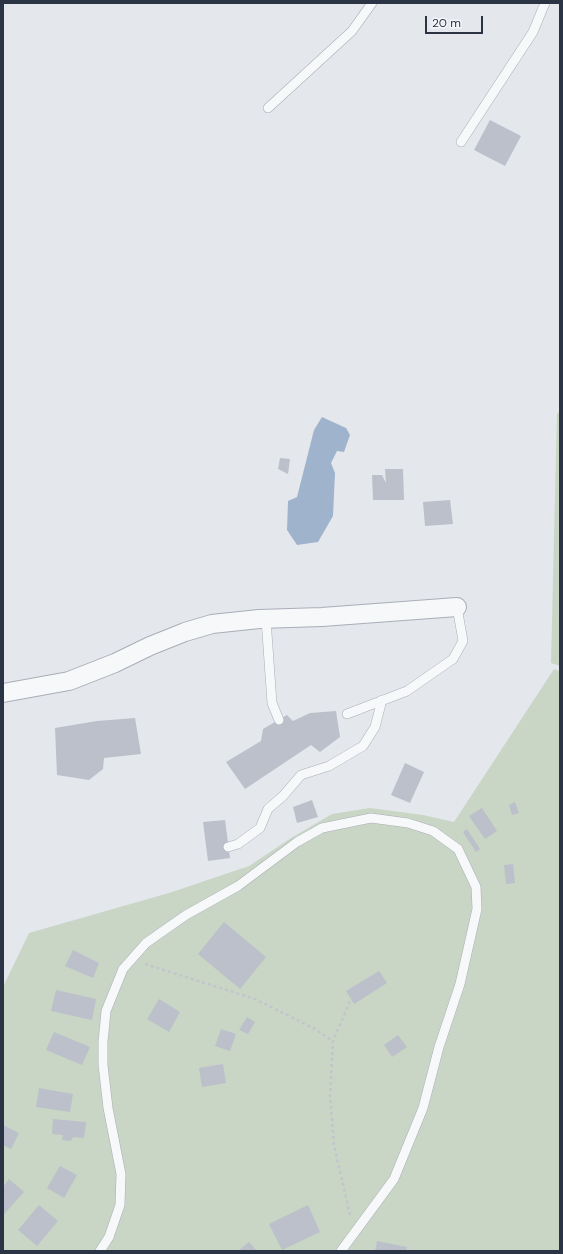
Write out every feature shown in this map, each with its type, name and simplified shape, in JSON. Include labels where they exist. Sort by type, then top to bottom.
[{"type":"street","points":[[3,693],[70,681],[114,664],[150,646],[185,632],[212,624],[266,619],[322,617],[457,607]]},
{"type":"lane","points":[[268,108],[352,31],[372,3]]},
{"type":"lane","points":[[461,142],[533,32],[545,3]]},
{"type":"lane","points":[[347,714],[407,691],[453,659],[463,641],[457,607]]},
{"type":"lane","points":[[266,619],[272,703],[279,720]]},
{"type":"lane","points":[[228,847],[238,844],[260,828],[268,809],[283,796],[301,775],[329,766],[363,746],[375,727],[382,700]]},
{"type":"lane","points":[[100,1251],[109,1237],[120,1205],[121,1174],[108,1108],[103,1065],[103,1042],[106,1011],[123,969],[146,943],[186,915],[238,886],[297,842],[322,828],[371,818],[408,823],[433,831],[458,849],[476,887],[477,909],[460,984],[439,1047],[423,1108],[394,1179],[341,1251]]},
{"type":"path","points":[[131,960],[255,999],[314,1029],[333,1041]]},
{"type":"path","points":[[351,999],[333,1041],[330,1095],[334,1145],[354,1233]]},
{"type":"green space","points":[[560,411],[560,666],[551,663],[557,414]]},
{"type":"green space","points":[[554,669],[560,671],[560,1251],[3,1251],[3,987],[29,933],[169,893],[249,866],[291,838],[332,814],[370,808],[423,815],[454,822]]},
{"type":"water","points":[[322,417],[346,428],[350,435],[344,452],[337,451],[331,463],[335,473],[333,516],[318,542],[297,545],[287,530],[288,501],[297,497],[314,430]]},
{"type":"building","points":[[490,120],[521,136],[505,166],[474,150]]},
{"type":"building","points":[[280,458],[290,459],[288,474],[278,469]]},
{"type":"building","points":[[385,469],[403,469],[404,500],[373,500],[372,475],[382,475],[386,483]]},
{"type":"building","points":[[450,500],[453,524],[425,526],[423,502]]},
{"type":"building","points":[[336,711],[340,737],[320,752],[311,745],[245,789],[226,762],[261,741],[263,729],[287,715],[293,721],[310,713]]},
{"type":"building","points":[[135,718],[141,754],[104,758],[103,769],[89,780],[57,775],[55,728],[97,721]]},
{"type":"building","points":[[405,763],[424,772],[410,803],[391,795]]},
{"type":"building","points":[[312,800],[318,817],[297,823],[293,807]]},
{"type":"building","points":[[515,802],[519,813],[512,815],[509,805]]},
{"type":"building","points":[[482,808],[497,831],[485,839],[469,816]]},
{"type":"building","points":[[225,820],[230,858],[208,861],[203,822]]},
{"type":"building","points":[[467,829],[480,849],[476,852],[463,832]]},
{"type":"building","points":[[513,864],[515,883],[506,884],[504,865]]},
{"type":"building","points":[[224,922],[266,957],[240,989],[198,954]]},
{"type":"building","points":[[73,950],[99,963],[93,978],[65,966]]},
{"type":"building","points":[[379,971],[387,983],[354,1004],[346,991]]},
{"type":"building","points":[[56,990],[96,999],[92,1020],[51,1011]]},
{"type":"building","points":[[159,999],[180,1012],[169,1032],[147,1019]]},
{"type":"building","points":[[247,1017],[255,1022],[248,1034],[239,1030]]},
{"type":"building","points":[[221,1029],[236,1034],[230,1051],[215,1046]]},
{"type":"building","points":[[54,1032],[90,1047],[82,1065],[46,1050]]},
{"type":"building","points":[[398,1035],[407,1047],[392,1057],[384,1045]]},
{"type":"building","points":[[223,1064],[226,1083],[202,1087],[199,1068]]},
{"type":"building","points":[[39,1088],[73,1094],[70,1112],[36,1107]]},
{"type":"building","points":[[53,1119],[86,1122],[84,1138],[73,1137],[71,1141],[62,1140],[63,1135],[52,1134]]},
{"type":"building","points":[[3,1125],[19,1133],[11,1149],[3,1145]]},
{"type":"building","points":[[60,1166],[77,1175],[64,1198],[47,1188]]},
{"type":"building","points":[[9,1179],[24,1192],[4,1214],[3,1187]]},
{"type":"building","points":[[39,1205],[58,1221],[37,1246],[18,1230]]},
{"type":"building","points":[[308,1205],[320,1232],[282,1250],[269,1224]]},
{"type":"building","points":[[377,1241],[407,1247],[406,1251],[375,1251]]},
{"type":"building","points":[[249,1242],[256,1250],[238,1251]]}]
